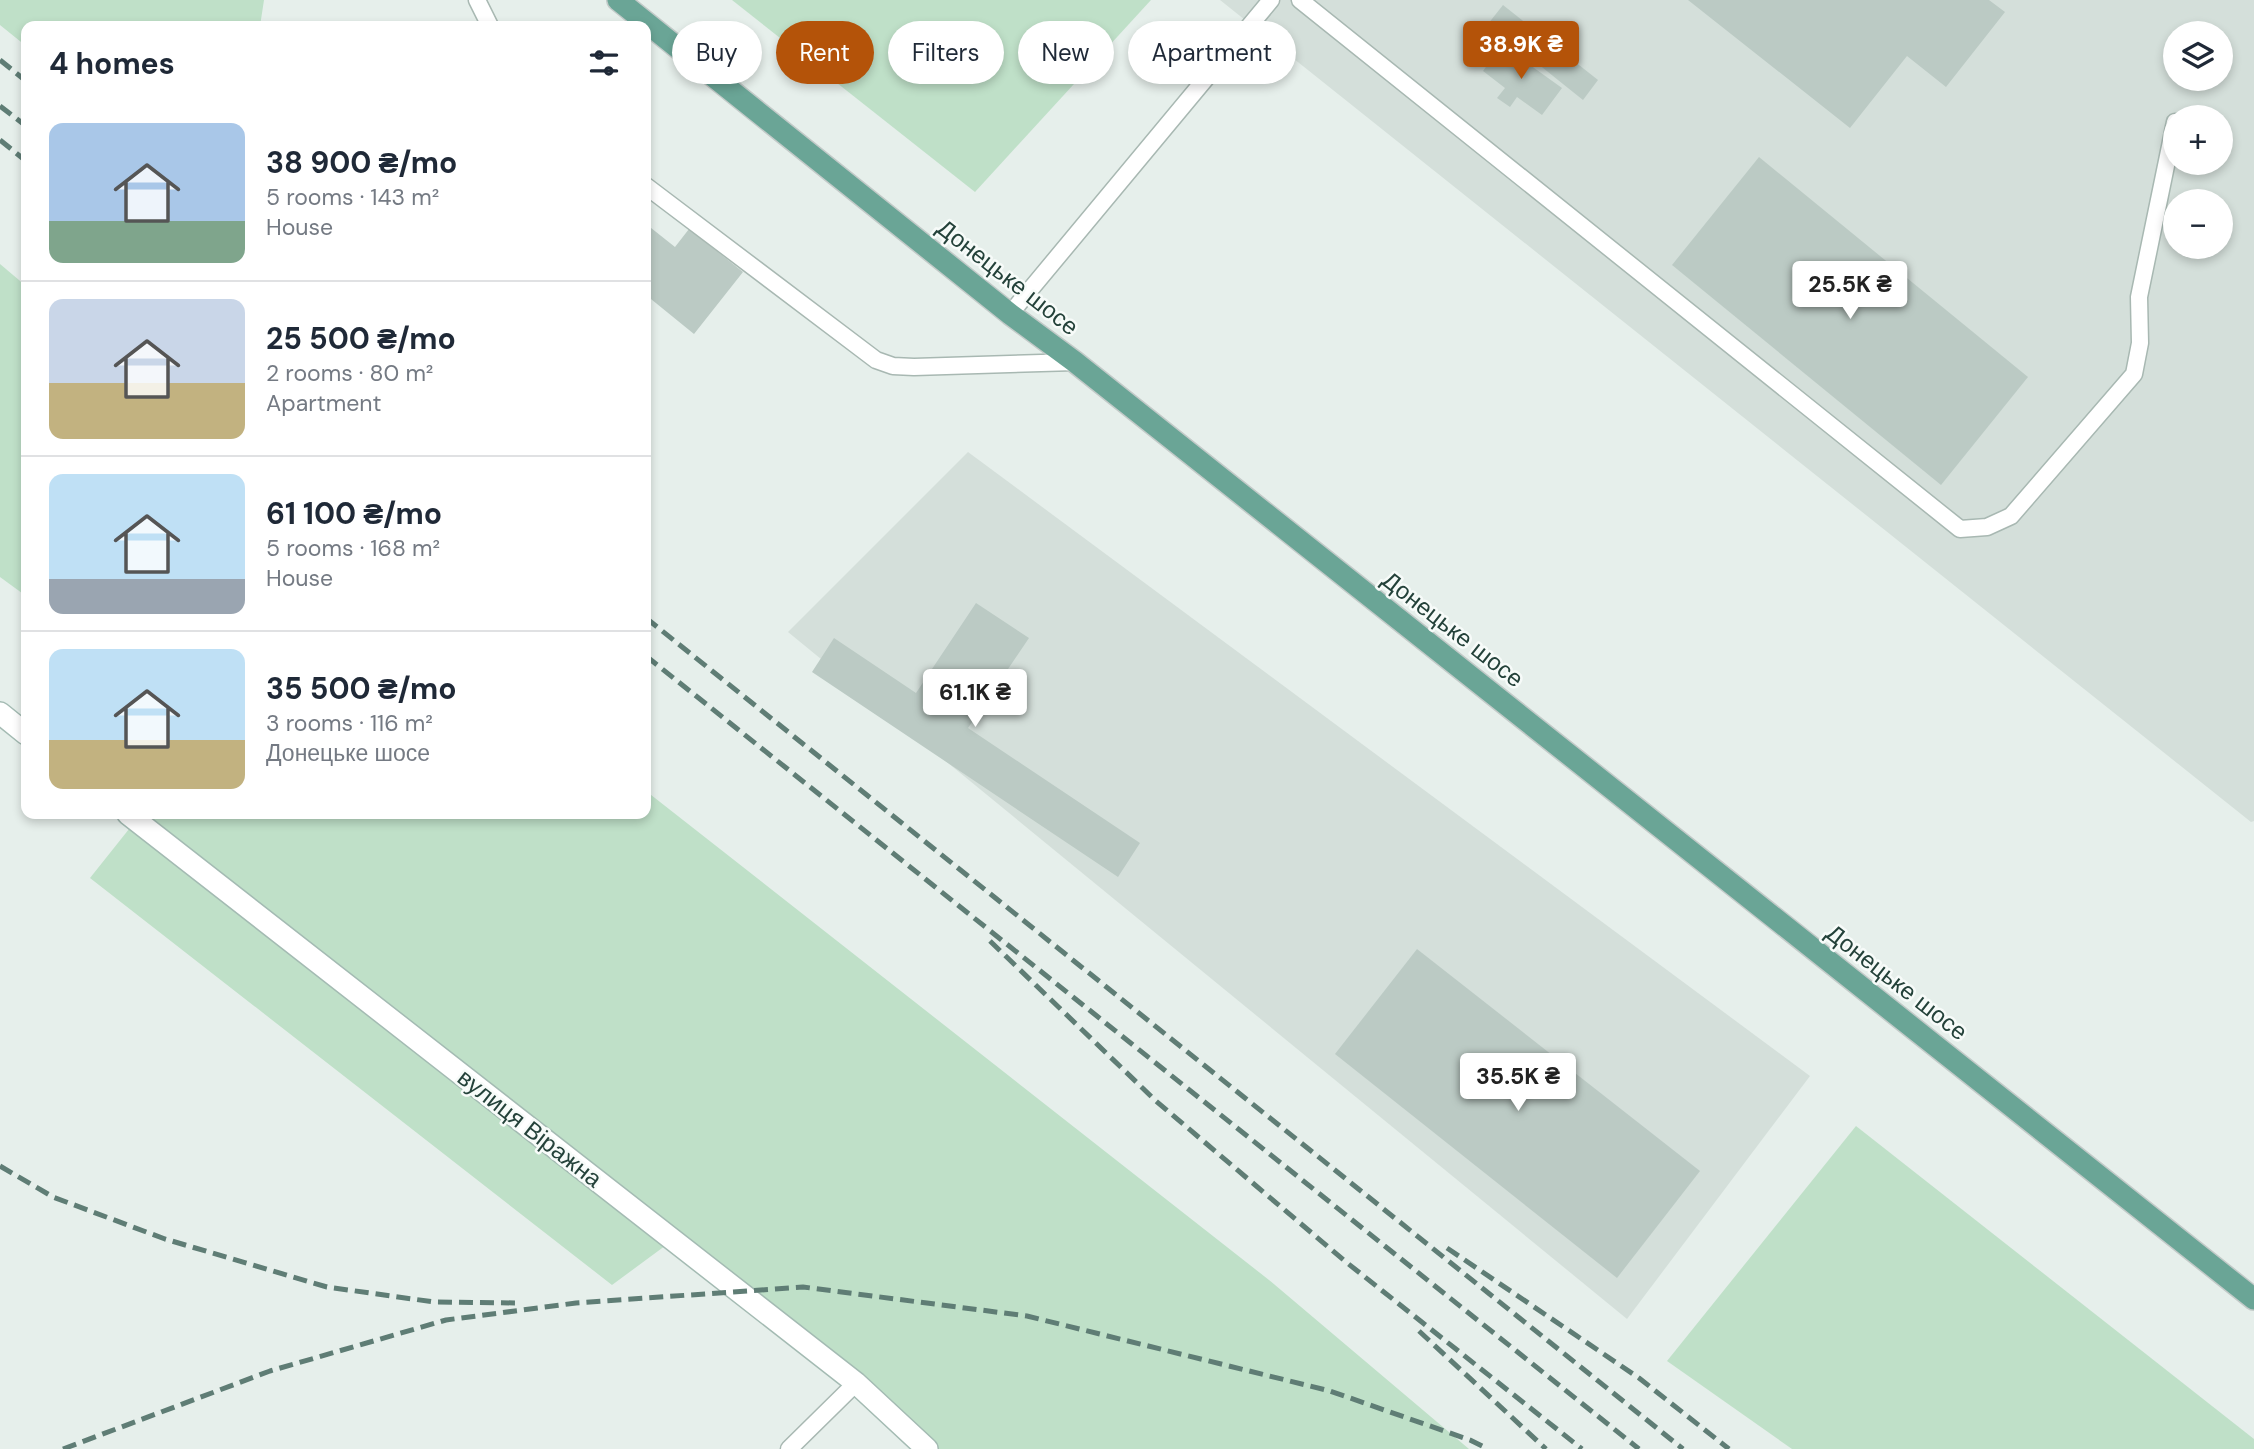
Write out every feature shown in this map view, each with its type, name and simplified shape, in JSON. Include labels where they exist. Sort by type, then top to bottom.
[{"type":"main road","name":"Донецьке шосе","points":[[618,0],[644,21]]},
{"type":"main road","name":"Донецьке шосе","points":[[651,26],[2254,1299]]},
{"type":"main road","points":[[0,713],[21,730]]},
{"type":"main road","name":"вулиця Віражна","points":[[134,819],[856,1383],[927,1449]]},
{"type":"lane","points":[[477,0],[488,21]]},
{"type":"lane","points":[[1010,314],[1271,0]]},
{"type":"lane","points":[[1300,0],[1960,529],[1987,527],[2011,516],[2134,374],[2140,343],[2139,297],[2164,175]]},
{"type":"lane","points":[[651,190],[876,360],[893,366],[914,367],[1075,362]]},
{"type":"lane","points":[[789,1449],[856,1383]]},
{"type":"shaded area","points":[[1220,0],[2254,0],[2254,821],[2251,822],[1296,61],[1296,21],[1246,21]]},
{"type":"shaded area","points":[[968,452],[1810,1076],[1627,1319],[788,632]]},
{"type":"green space","points":[[0,0],[264,0],[261,21],[21,21],[21,42],[0,25]]},
{"type":"green space","points":[[732,0],[1151,0],[1132,21],[1128,21],[1128,25],[1114,40],[1114,21],[1018,21],[1018,84],[1074,84],[975,192],[838,84],[874,84],[874,21],[776,21],[776,35],[762,21]]},
{"type":"green space","points":[[0,264],[21,282],[21,592],[0,577]]},
{"type":"green space","points":[[651,795],[1269,1280],[1469,1449],[927,1449],[673,1240],[612,1285],[90,878],[137,819],[651,819]]},
{"type":"green space","points":[[1856,1126],[2254,1439],[2254,1449],[1792,1449],[1667,1361]]},
{"type":"building","points":[[1688,0],[1989,0],[2005,12],[1946,87],[1907,56],[1850,128]]},
{"type":"building","points":[[1503,5],[1598,80],[1583,100],[1488,24]]},
{"type":"building","points":[[1502,45],[1562,88],[1542,115],[1517,97],[1510,107],[1497,98],[1505,88],[1483,71]]},
{"type":"building","points":[[1759,157],[2028,377],[1941,485],[1672,265]]},
{"type":"building","points":[[651,228],[675,247],[689,229],[743,272],[694,334],[651,299]]},
{"type":"building","points":[[976,603],[1029,638],[968,728],[1140,843],[1118,877],[812,672],[834,638],[916,693]]},
{"type":"building","points":[[1417,949],[1700,1171],[1617,1278],[1335,1054]]},
{"type":"railway","points":[[0,60],[21,77]]},
{"type":"railway","points":[[0,106],[21,122]]},
{"type":"railway","points":[[0,140],[21,157]]},
{"type":"railway","points":[[651,622],[1683,1449]]},
{"type":"railway","points":[[651,660],[1639,1449]]},
{"type":"railway","points":[[990,941],[1156,1101],[1346,1262],[1582,1449]]},
{"type":"railway","points":[[0,1166],[53,1197],[165,1239],[327,1287],[434,1302],[520,1303]]},
{"type":"railway","points":[[1447,1248],[1639,1378],[1729,1449]]},
{"type":"railway","points":[[63,1449],[270,1371],[446,1320],[576,1303],[803,1287],[1027,1316],[1330,1391],[1470,1440],[1488,1449]]},
{"type":"railway","points":[[1419,1331],[1546,1449]]}]
